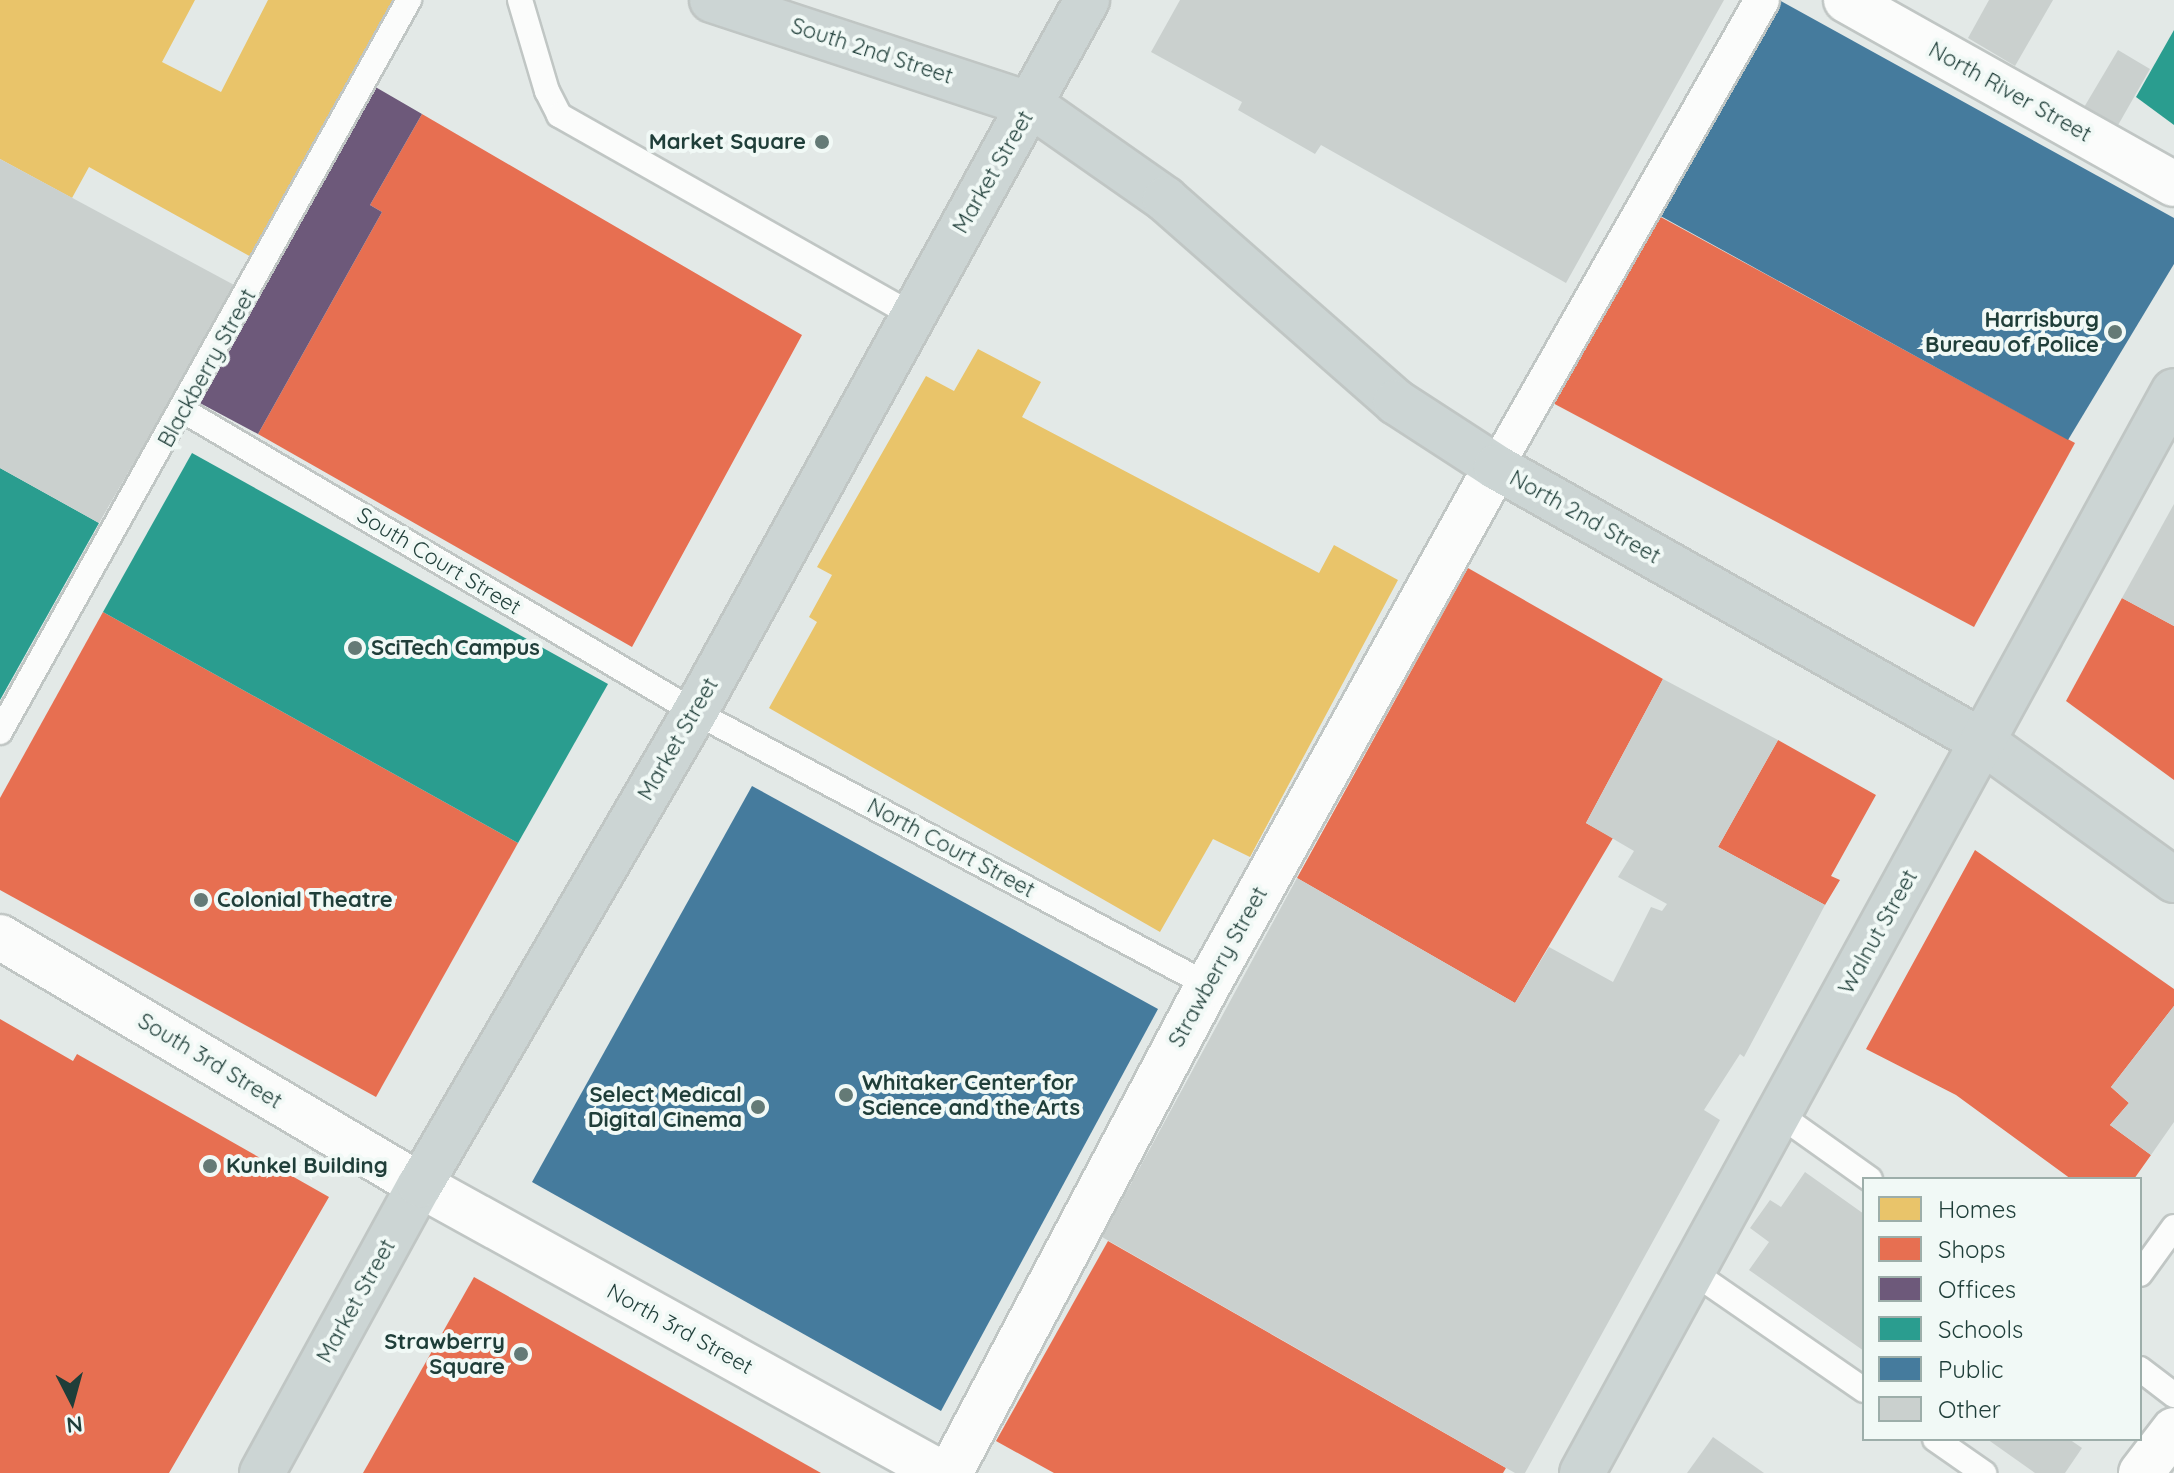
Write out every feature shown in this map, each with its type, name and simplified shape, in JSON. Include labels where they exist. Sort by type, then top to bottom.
[{"type":"main road","name":"South 2nd Street","points":[[712,0],[1031,105]]},
{"type":"main road","name":"Market Street","points":[[262,1473],[420,1185],[695,712],[1087,0]]},
{"type":"main road","name":"North 2nd Street","points":[[1031,105],[1165,199],[1396,402],[1496,467],[1983,742],[2174,880]]},
{"type":"main road","name":"Walnut Street","points":[[1582,1473],[1690,1270],[2174,391]]},
{"type":"street","points":[[1496,467],[1762,0]]},
{"type":"street","name":"North River Street","points":[[1846,0],[2174,184]]},
{"type":"street","name":"Strawberry Street","points":[[950,1473],[1208,985],[1496,467]]},
{"type":"street","name":"South 3rd Street","points":[[0,937],[420,1185]]},
{"type":"street","name":"North 3rd Street","points":[[420,1185],[941,1473]]},
{"type":"street","points":[[2141,1473],[2174,1430]]},
{"type":"lane","name":"Blackberry Street","points":[[0,732],[184,411],[409,0]]},
{"type":"lane","points":[[520,0],[547,91],[559,115],[912,315]]},
{"type":"lane","name":"South Court Street","points":[[184,411],[695,712]]},
{"type":"lane","name":"North Court Street","points":[[695,712],[1208,985]]},
{"type":"lane","points":[[1777,1113],[1867,1177]]},
{"type":"lane","points":[[2142,1271],[2174,1227]]},
{"type":"lane","points":[[1690,1270],[1862,1389]]},
{"type":"lane","points":[[2142,1371],[2174,1395]]},
{"type":"lane","points":[[1938,1441],[1984,1473]]},
{"type":"building: Homes","points":[[0,0],[195,0],[162,62],[221,92],[268,0],[401,0],[253,258],[89,167],[72,198],[0,159]]},
{"type":"building: Homes","points":[[978,349],[1041,382],[1022,417],[1319,573],[1334,545],[1398,580],[1250,857],[1213,839],[1160,932],[769,708],[817,622],[809,617],[832,575],[817,567],[926,376],[954,391]]},
{"type":"building: Shops","points":[[422,114],[802,335],[632,647],[258,434],[382,212],[370,205]]},
{"type":"building: Shops","points":[[1657,215],[2075,443],[1974,627],[1549,401]]},
{"type":"building: Shops","points":[[1468,568],[1663,679],[1586,823],[1613,838],[1515,1003],[1297,878]]},
{"type":"building: Shops","points":[[2122,598],[2174,626],[2174,780],[2066,701]]},
{"type":"building: Shops","name":"Colonial Theatre","points":[[103,612],[518,843],[376,1097],[0,890],[0,798]]},
{"type":"building: Shops","points":[[1778,740],[1876,795],[1831,876],[1840,880],[1825,905],[1718,847]]},
{"type":"building: Shops","points":[[1975,850],[2174,989],[2174,1006],[2111,1087],[2129,1103],[2110,1125],[2151,1155],[2135,1177],[2068,1177],[1956,1095],[1866,1049]]},
{"type":"building: Shops","points":[[0,1019],[73,1061],[77,1054],[329,1197],[169,1473],[0,1473]]},
{"type":"building: Shops","points":[[1108,1241],[1506,1468],[1503,1473],[1054,1473],[996,1441]]},
{"type":"building: Shops","name":"Strawberry Square","points":[[474,1277],[821,1473],[363,1473]]},
{"type":"building: Offices","points":[[372,85],[422,114],[370,205],[382,212],[258,434],[198,402]]},
{"type":"building: Schools","points":[[2174,30],[2174,125],[2136,97]]},
{"type":"building: Schools","name":"SciTech Campus","points":[[192,453],[608,684],[518,843],[103,612]]},
{"type":"building: Schools","points":[[0,468],[99,523],[0,700]]},
{"type":"building: Public","points":[[1779,0],[2174,218],[2174,264],[2068,440],[1657,214]]},
{"type":"building: Public","name":"Whitaker Center for Science and the Arts","points":[[752,786],[1158,1009],[941,1411],[532,1182]]},
{"type":"building: Other","points":[[1180,0],[1724,0],[1566,283],[1321,145],[1315,154],[1238,110],[1242,102],[1151,52]]},
{"type":"building: Other","points":[[1989,0],[2053,0],[2015,66],[1968,38]]},
{"type":"building: Other","points":[[2118,50],[2150,69],[2113,134],[2080,114]]},
{"type":"building: Other","points":[[0,159],[236,286],[99,523],[0,468]]},
{"type":"building: Other","points":[[2174,504],[2174,626],[2122,598]]},
{"type":"building: Other","points":[[1663,679],[1778,740],[1718,847],[1825,905],[1744,1057],[1740,1054],[1704,1110],[1720,1120],[1525,1473],[1515,1473],[1102,1237],[1297,878],[1515,1003],[1549,947],[1613,982],[1651,907],[1662,911],[1667,904],[1618,877],[1634,851],[1586,823]]},
{"type":"building: Other","points":[[2174,1006],[2174,1122],[2151,1155],[2110,1125],[2129,1103],[2111,1087]]},
{"type":"building: Other","points":[[1805,1172],[1862,1213],[1862,1350],[1749,1270],[1769,1242],[1750,1228],[1770,1200],[1781,1207]]},
{"type":"building: Other","points":[[1713,1437],[1764,1473],[1687,1473]]},
{"type":"building: Other","points":[[1990,1441],[2072,1441],[2082,1448],[2065,1473],[2035,1473]]},
{"type":"place","name":"Market Square","points":[[822,142]]},
{"type":"place","name":"Harrisburg Bureau of Police","points":[[2115,332]]},
{"type":"place","name":"SciTech Campus","points":[[355,648]]},
{"type":"place","name":"Colonial Theatre","points":[[201,900]]},
{"type":"place","name":"Whitaker Center for Science and the Arts","points":[[846,1095]]},
{"type":"place","name":"Select Medical Digital Cinema","points":[[758,1107]]},
{"type":"place","name":"Kunkel Building","points":[[210,1166]]},
{"type":"place","name":"Strawberry Square","points":[[521,1354]]}]
